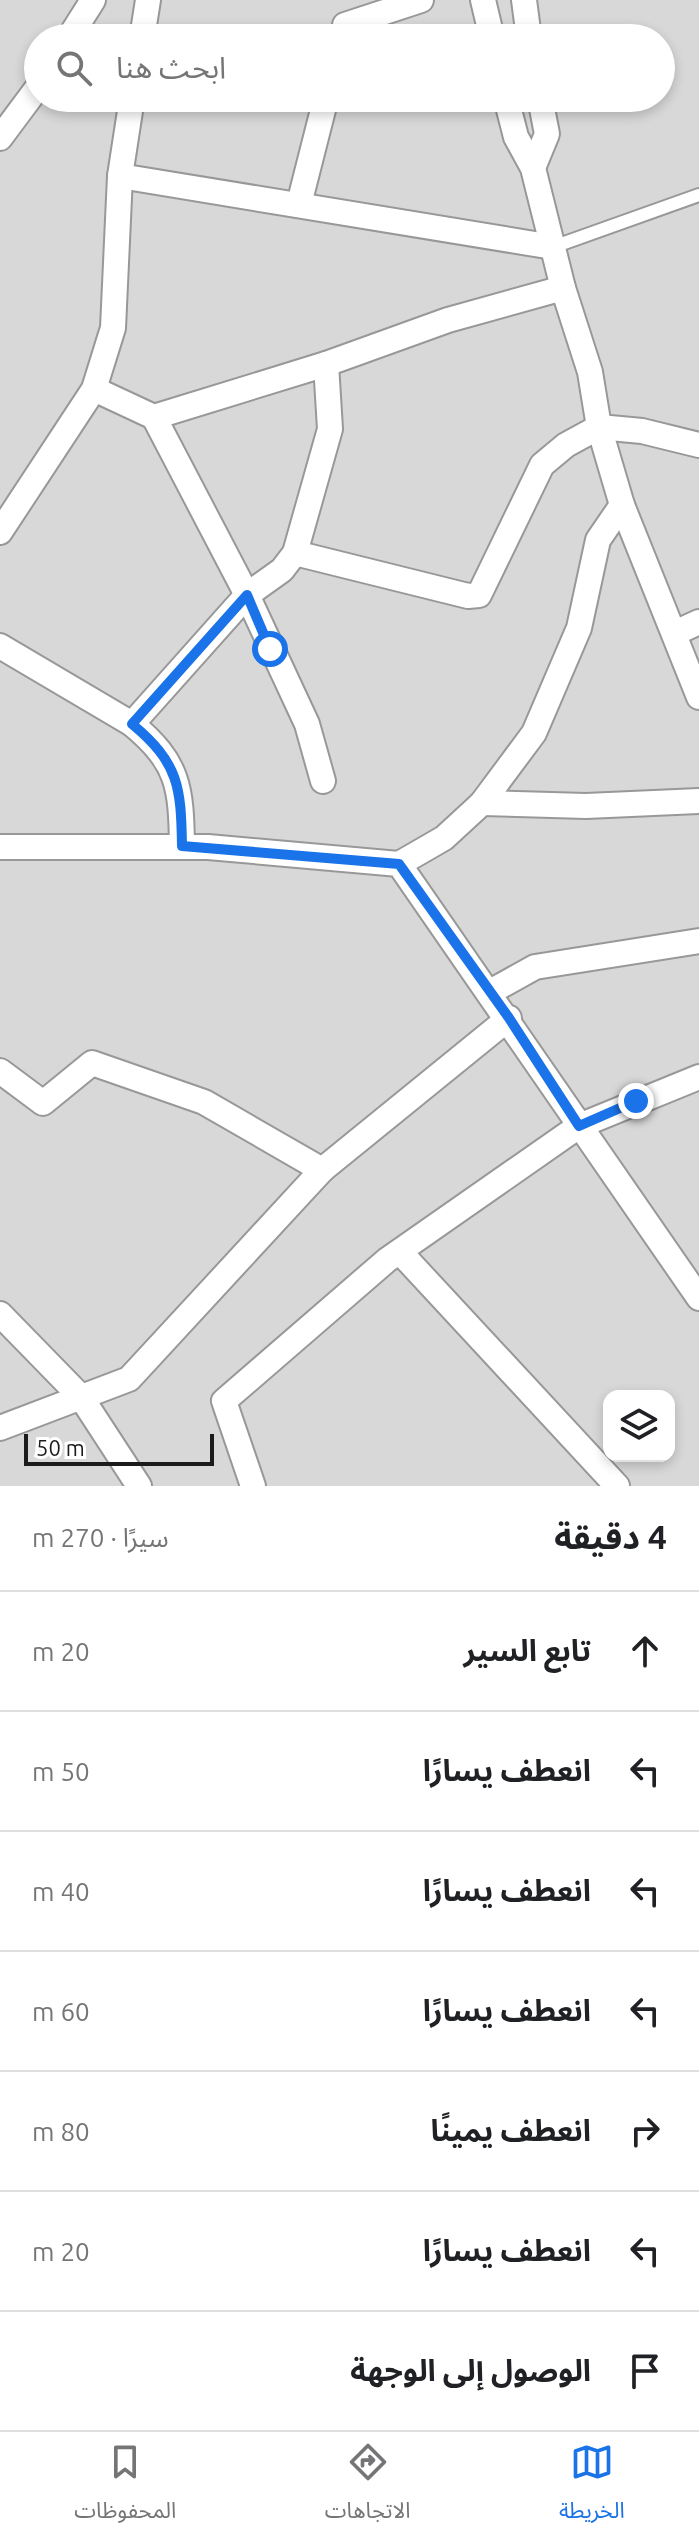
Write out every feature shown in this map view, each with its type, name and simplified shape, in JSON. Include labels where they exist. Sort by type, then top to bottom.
[{"type":"street","points":[[78,24],[93,0]]},
{"type":"street","points":[[144,24],[148,0]]},
{"type":"street","points":[[345,24],[351,0]]},
{"type":"street","points":[[362,24],[421,0]]},
{"type":"street","points":[[483,0],[489,24]]},
{"type":"street","points":[[524,0],[527,24]]},
{"type":"street","points":[[0,138],[24,106]]},
{"type":"street","points":[[0,532],[94,389],[113,328],[120,176],[130,112]]},
{"type":"street","points":[[299,204],[322,112]]},
{"type":"street","points":[[510,112],[516,137],[533,168],[563,288],[590,372],[599,427],[622,505],[699,697]]},
{"type":"street","points":[[533,168],[547,134],[543,112]]},
{"type":"street","points":[[120,176],[553,247]]},
{"type":"street","points":[[154,417],[326,364],[448,320],[563,288]]},
{"type":"street","points":[[132,724],[247,595],[282,570],[295,553],[330,429],[326,364]]},
{"type":"street","points":[[94,389],[154,417],[247,595],[307,724],[323,781]]},
{"type":"street","points":[[295,553],[468,596],[479,595],[542,465],[599,427],[642,431],[699,445]]},
{"type":"street","points":[[0,847],[182,846],[399,864],[444,838],[482,803],[534,733],[579,628],[598,540],[622,505]]},
{"type":"street","points":[[675,633],[699,622]]},
{"type":"street","points":[[0,646],[132,724],[159,746],[173,769],[181,796],[182,846]]},
{"type":"street","points":[[482,803],[586,806],[699,801]]},
{"type":"street","points":[[399,864],[509,1018],[579,1126],[699,1298]]},
{"type":"street","points":[[490,992],[535,967],[699,941]]},
{"type":"street","points":[[0,1428],[129,1379],[322,1170],[509,1018]]},
{"type":"street","points":[[0,1071],[43,1103],[92,1063],[204,1102],[322,1170]]},
{"type":"street","points":[[253,1486],[224,1401],[400,1252],[579,1126],[699,1077]]},
{"type":"street","points":[[400,1252],[617,1486]]},
{"type":"street","points":[[0,1314],[81,1397],[139,1486]]},
{"type":"lane","points":[[553,247],[699,195]]},
{"type":"shaded area","points":[[0,0],[699,0],[699,1486],[0,1486]]},
{"type":"route","points":[[270,649],[247,595],[132,724],[159,746],[173,769],[181,796],[182,846],[399,864],[509,1018],[579,1126],[636,1101]]}]
